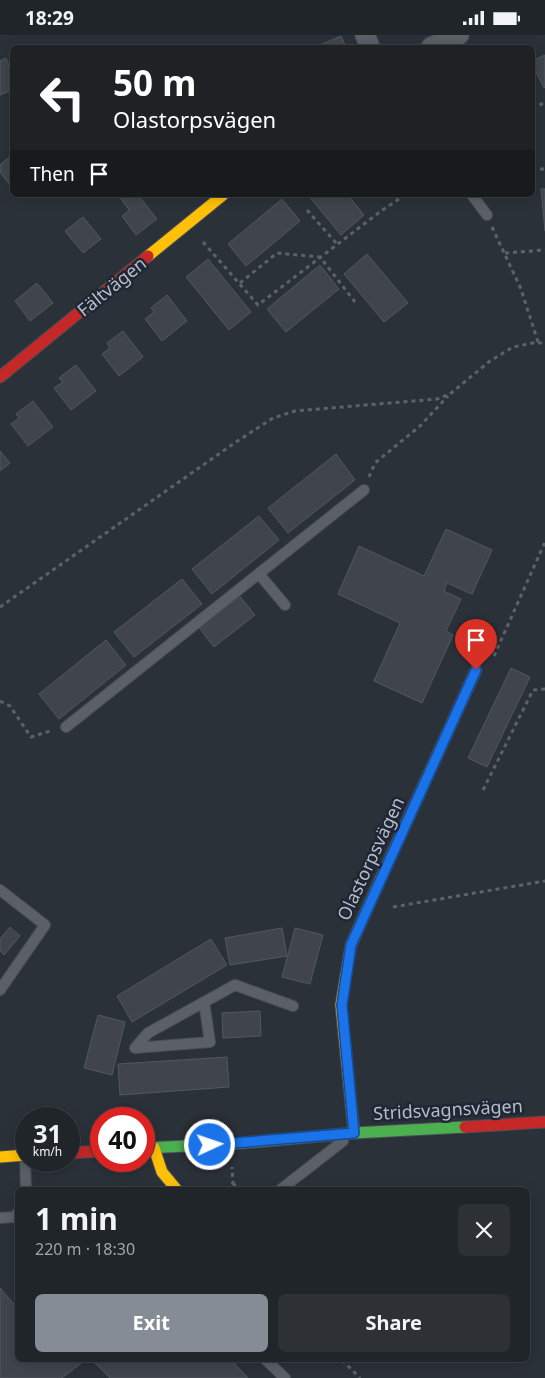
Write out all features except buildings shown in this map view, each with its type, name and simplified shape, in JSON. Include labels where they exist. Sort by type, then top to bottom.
[{"type":"street","points":[[436,45],[459,35]]},
{"type":"street","name":"Fältvägen","points":[[0,377],[221,197]]},
{"type":"street","name":"Olastorpsvägen","points":[[354,1133],[342,1005],[351,945],[476,670]]},
{"type":"street","name":"Stridsvagnsvägen","points":[[155,1148],[545,1121]]},
{"type":"street","points":[[0,1156],[15,1155]]},
{"type":"street","points":[[155,1159],[162,1172],[174,1187]]},
{"type":"lane","points":[[474,197],[487,215]]},
{"type":"lane","points":[[66,727],[364,490]]},
{"type":"lane","points":[[259,574],[285,605]]},
{"type":"lane","points":[[0,890],[45,925],[0,990]]},
{"type":"lane","points":[[204,1002],[210,1042],[134,1048],[148,1033],[204,1002],[235,985],[293,1006]]},
{"type":"lane","points":[[284,1187],[354,1133]]},
{"type":"lane","points":[[26,1172],[26,1187]]},
{"type":"lane","points":[[0,1218],[15,1216]]},
{"type":"lane","points":[[268,1362],[284,1378]]},
{"type":"path","points":[[188,225],[258,305],[402,197]]},
{"type":"path","points":[[307,209],[337,244]]},
{"type":"path","points":[[487,215],[521,289],[538,342]]},
{"type":"path","points":[[505,253],[545,250]]},
{"type":"path","points":[[240,283],[277,253],[320,257],[355,302]]},
{"type":"path","points":[[364,490],[375,463],[420,425],[450,394],[490,361],[513,347],[538,342],[545,345]]},
{"type":"path","points":[[0,607],[273,418],[296,411],[437,399],[450,394]]},
{"type":"path","points":[[476,670],[493,658],[545,542]]},
{"type":"path","points":[[482,790],[533,689],[545,689]]},
{"type":"path","points":[[0,701],[10,706],[31,737],[66,727]]},
{"type":"path","points":[[366,912],[545,881]]},
{"type":"path","points":[[233,1183],[236,1187]]},
{"type":"path","points":[[344,1362],[360,1378]]},
{"type":"traffic: fast","points":[[155,1147],[465,1127]]},
{"type":"traffic: slow","points":[[148,256],[221,197]]},
{"type":"traffic: slow","points":[[354,1133],[341,1005],[351,945],[382,876]]},
{"type":"traffic: slow","points":[[155,1151],[162,1172],[174,1187]]},
{"type":"traffic: slow","points":[[0,1157],[15,1156]]},
{"type":"traffic: jam","points":[[0,377],[148,256]]},
{"type":"traffic: jam","points":[[382,876],[476,670]]},
{"type":"traffic: jam","points":[[465,1127],[545,1122]]},
{"type":"traffic: jam","points":[[80,1152],[90,1152]]},
{"type":"route","points":[[210,1145],[354,1133],[342,1005],[351,945],[476,670]]}]
